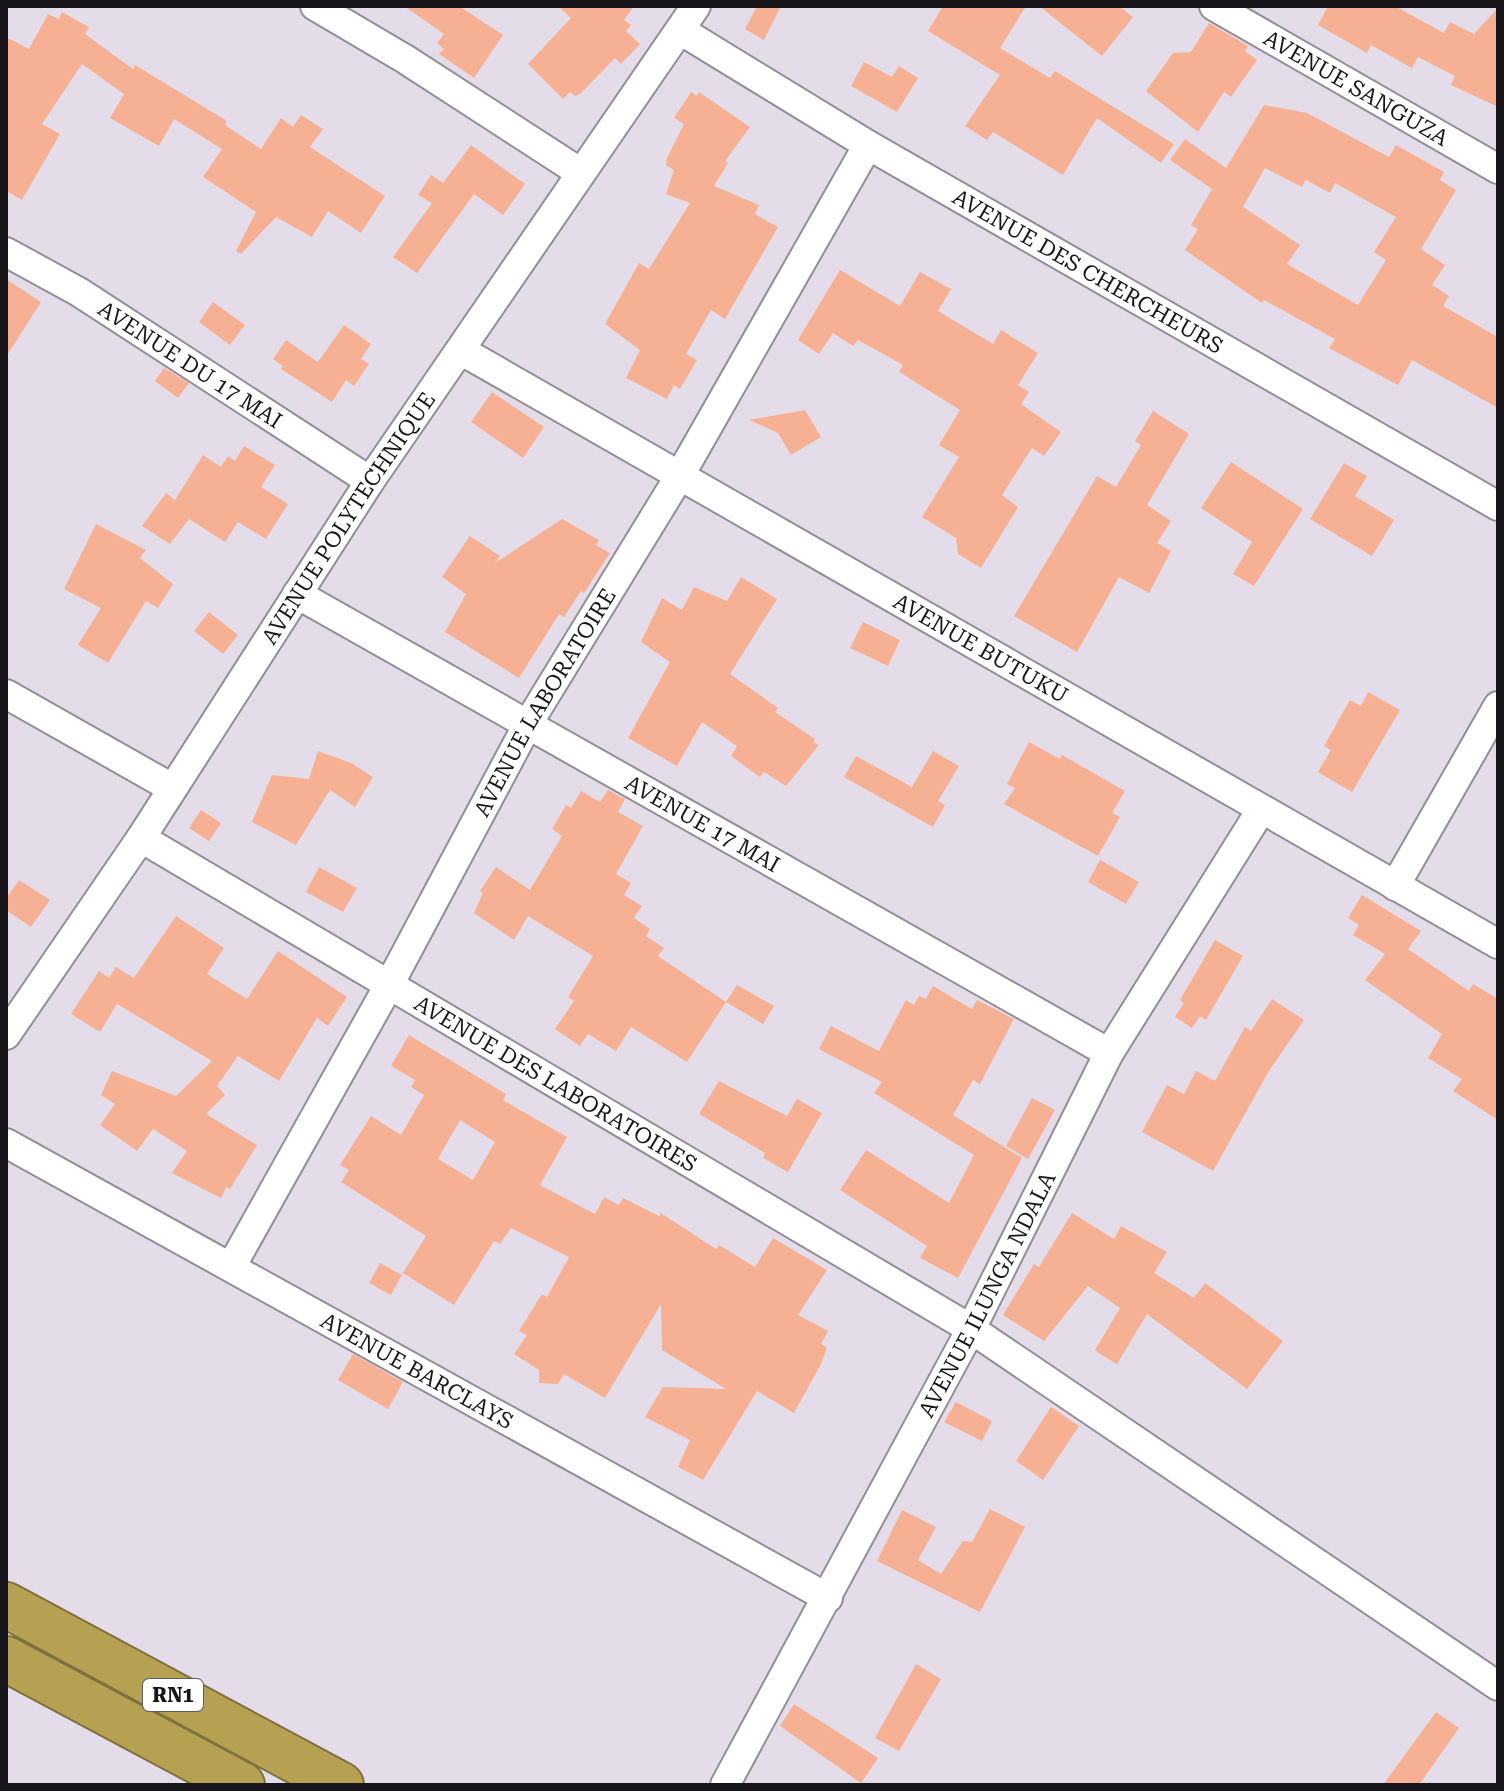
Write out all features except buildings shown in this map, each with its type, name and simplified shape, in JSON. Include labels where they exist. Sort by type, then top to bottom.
[{"type":"highway","name":"RN1","points":[[6,1605],[341,1785]]},
{"type":"highway","name":"RN1","points":[[6,1659],[242,1785]]},
{"type":"street","points":[[315,6],[405,59],[581,173]]},
{"type":"street","name":"AVENUE POLYTECHNIQUE","points":[[6,1035],[141,838],[370,481],[696,6]]},
{"type":"street","name":"AVENUE SANGUZA","points":[[1214,6],[1498,169]]},
{"type":"street","name":"AVENUE DES CHERCHEURS","points":[[680,30],[868,145],[1498,506]]},
{"type":"street","name":"AVENUE LABORATOIRE","points":[[231,1267],[389,985],[529,722],[679,477],[868,145]]},
{"type":"street","name":"AVENUE DU 17 MAI","points":[[6,252],[79,292],[370,481]]},
{"type":"street","name":"AVENUE BUTUKU","points":[[462,351],[1498,944]]},
{"type":"street","name":"AVENUE 17 MAI","points":[[297,594],[529,722],[1109,1053]]},
{"type":"street","points":[[6,694],[172,788]]},
{"type":"street","points":[[1395,886],[1498,706]]},
{"type":"street","name":"AVENUE ILUNGA NDALA","points":[[725,1785],[971,1329],[1109,1053],[1261,810]]},
{"type":"street","name":"AVENUE DES LABORATOIRES","points":[[141,838],[971,1329],[1498,1686]]},
{"type":"street","name":"AVENUE BARCLAYS","points":[[6,1143],[828,1598]]}]
